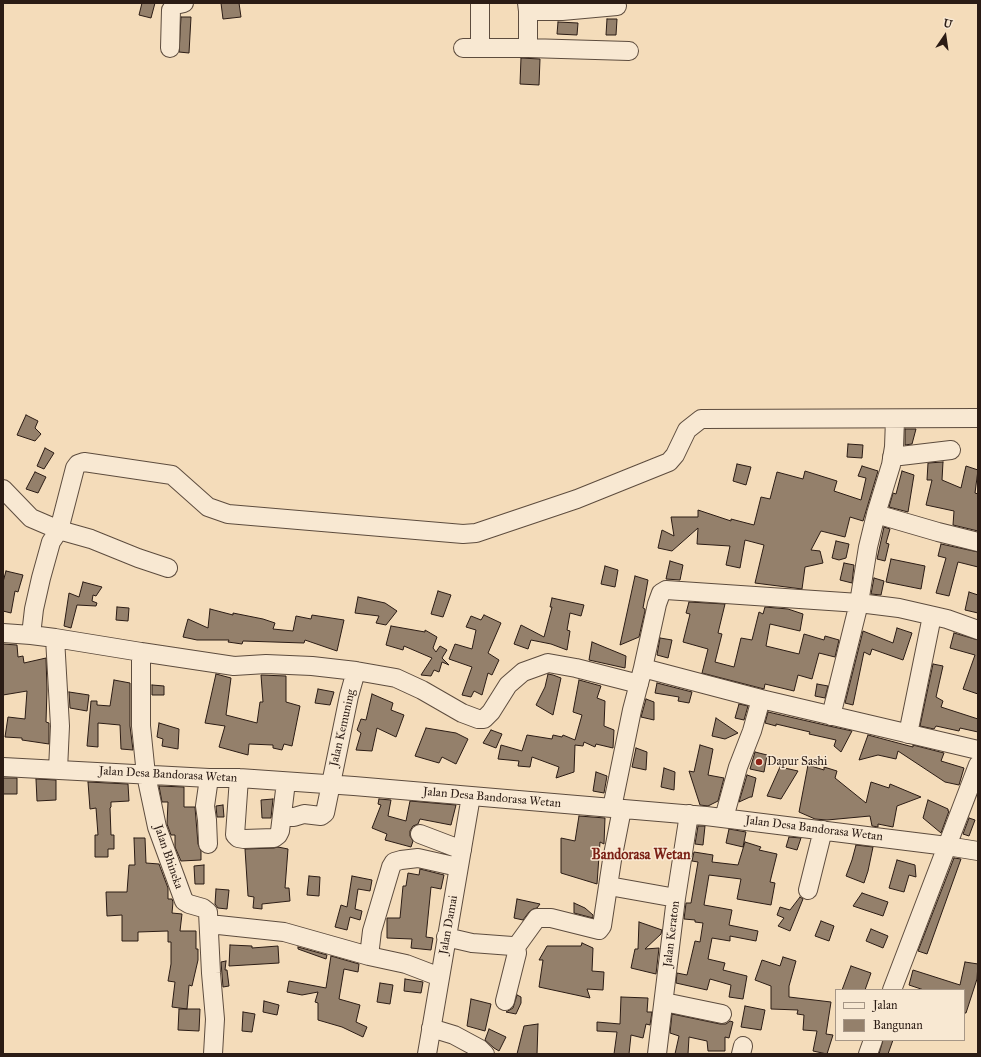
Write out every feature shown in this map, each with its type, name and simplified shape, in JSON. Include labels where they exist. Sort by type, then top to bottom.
[{"type":"street","points":[[170,48],[171,10],[175,5],[184,3]]},
{"type":"street","points":[[480,3],[472,47],[629,51]]},
{"type":"street","points":[[528,48],[528,7],[562,11],[617,6]]},
{"type":"street","points":[[31,635],[34,609],[51,542],[59,530],[75,468],[78,464],[84,462],[172,475],[208,507],[228,514],[463,534],[476,533],[577,499],[668,462],[675,455],[687,430],[701,419],[978,418]]},
{"type":"street","points":[[832,716],[859,603],[866,558],[876,514],[892,457],[895,419]]},
{"type":"street","points":[[892,457],[951,450]]},
{"type":"street","points":[[3,489],[31,518],[59,530],[91,539],[138,558],[168,568]]},
{"type":"street","points":[[876,514],[978,542]]},
{"type":"street","points":[[505,1001],[517,953],[516,947],[537,918],[551,918],[599,930],[602,926],[617,808],[632,710],[657,604],[661,593],[666,590],[859,603],[899,608],[947,619],[978,630]]},
{"type":"street","points":[[908,734],[932,616]]},
{"type":"street","points":[[3,633],[55,638],[234,666],[266,664],[312,666],[356,671],[396,678],[422,690],[462,713],[478,719],[484,719],[491,712],[508,685],[522,672],[548,662],[576,668],[641,676],[761,699],[978,750]]},
{"type":"street","points":[[55,638],[60,726],[58,770]]},
{"type":"street","points":[[141,652],[140,712],[146,775]]},
{"type":"street","name":"Jalan Kemuning","points":[[282,818],[304,814],[321,816],[325,813],[349,696],[356,671]]},
{"type":"street","points":[[724,818],[738,768],[752,731],[761,699]]},
{"type":"street","points":[[892,989],[978,765]]},
{"type":"street","name":"Jalan Desa Bandorasa Wetan","points":[[3,766],[146,775],[239,778],[689,814],[978,851]]},
{"type":"street","name":"Jalan Bhineka","points":[[146,775],[157,827],[184,901],[208,912],[209,924]]},
{"type":"street","points":[[208,844],[205,806],[209,778]]},
{"type":"street","points":[[239,778],[235,834],[238,838],[244,839],[274,838],[278,835],[282,818],[286,782]]},
{"type":"street","name":"Jalan Damai","points":[[427,1054],[471,796]]},
{"type":"street","name":"Jalan Keraton","points":[[657,1054],[676,898],[689,814]]},
{"type":"street","points":[[808,890],[823,830]]},
{"type":"street","points":[[420,834],[462,850]]},
{"type":"street","points":[[369,956],[372,931],[391,867],[394,862],[418,858],[458,867]]},
{"type":"street","points":[[608,886],[676,898]]},
{"type":"street","points":[[213,1054],[215,1019],[209,924],[284,932],[369,956],[406,964],[440,977]]},
{"type":"street","points":[[446,937],[472,943],[516,947]]},
{"type":"street","points":[[664,1002],[722,1014]]},
{"type":"street","points":[[431,1028],[454,1035],[480,1049],[485,1054]]},
{"type":"street","points":[[868,1054],[873,1041]]},
{"type":"building","points":[[142,3],[155,3],[151,18],[139,15]]},
{"type":"building","points":[[221,3],[239,3],[241,17],[223,19]]},
{"type":"building","points":[[181,17],[191,17],[189,53],[179,52]]},
{"type":"building","points":[[607,19],[617,19],[616,35],[606,35]]},
{"type":"building","points":[[558,22],[578,23],[577,35],[557,34]]},
{"type":"building","points":[[521,58],[540,59],[539,85],[520,84]]},
{"type":"building","points":[[26,415],[38,421],[35,428],[41,434],[35,441],[17,435]]},
{"type":"building","points":[[905,429],[916,429],[912,444],[905,445]]},
{"type":"building","points":[[848,444],[863,445],[862,458],[847,457]]},
{"type":"building","points":[[45,448],[54,453],[44,469],[37,466]]},
{"type":"building","points":[[943,462],[942,480],[961,488],[966,466],[978,470],[975,493],[978,494],[978,531],[953,525],[954,511],[926,505],[932,480],[927,480],[928,463]]},
{"type":"building","points":[[737,464],[751,467],[746,485],[733,481]]},
{"type":"building","points":[[862,466],[878,471],[863,521],[850,517],[845,537],[821,531],[811,550],[820,551],[823,563],[805,567],[802,589],[755,583],[764,545],[745,540],[740,568],[726,565],[730,546],[697,544],[698,528],[672,551],[658,548],[662,530],[674,536],[671,517],[698,517],[698,510],[731,521],[731,519],[754,525],[761,497],[770,499],[777,472],[803,479],[805,471],[837,481],[834,491],[861,500],[866,478],[858,476]]},
{"type":"building","points":[[902,471],[914,475],[908,512],[889,507],[893,493],[896,494]]},
{"type":"building","points":[[35,472],[46,477],[38,493],[26,489]]},
{"type":"building","points":[[884,527],[890,529],[886,543],[889,544],[885,561],[877,559]]},
{"type":"building","points":[[836,541],[849,544],[846,558],[839,560],[832,558]]},
{"type":"building","points":[[941,544],[978,552],[978,567],[958,562],[949,596],[936,593],[946,558],[938,556]]},
{"type":"building","points":[[891,559],[925,566],[921,589],[886,582]]},
{"type":"building","points":[[670,561],[683,565],[680,580],[666,579]]},
{"type":"building","points":[[844,563],[854,565],[852,583],[840,580]]},
{"type":"building","points":[[605,566],[618,570],[615,587],[601,584]]},
{"type":"building","points":[[6,571],[23,575],[18,592],[15,591],[11,613],[3,611],[3,582]]},
{"type":"building","points":[[635,576],[648,580],[643,608],[645,611],[639,637],[620,645]]},
{"type":"building","points":[[874,578],[884,581],[881,595],[871,594]]},
{"type":"building","points":[[83,582],[102,587],[96,596],[93,595],[92,601],[97,603],[96,606],[77,605],[71,628],[64,626],[69,593],[79,597]]},
{"type":"building","points":[[438,591],[451,595],[443,617],[431,614]]},
{"type":"building","points":[[969,592],[978,595],[978,613],[965,610]]},
{"type":"building","points":[[358,597],[385,603],[397,611],[386,625],[376,623],[379,616],[355,613]]},
{"type":"building","points":[[552,598],[584,605],[581,616],[570,613],[567,630],[570,631],[567,650],[551,644],[531,640],[528,649],[514,644],[521,625],[544,637],[552,607],[550,607]]},
{"type":"building","points":[[689,602],[725,604],[718,633],[722,634],[715,662],[734,667],[741,638],[752,640],[759,612],[763,614],[765,607],[788,609],[803,614],[800,631],[770,624],[766,646],[799,654],[804,634],[824,640],[825,636],[839,640],[835,657],[819,653],[812,679],[798,675],[794,691],[765,684],[764,689],[702,673],[708,649],[683,642],[690,614],[686,613]]},
{"type":"building","points":[[117,607],[129,608],[128,621],[116,620]]},
{"type":"building","points":[[210,609],[233,615],[233,613],[263,619],[275,623],[273,629],[293,631],[296,616],[311,619],[312,615],[344,620],[337,651],[305,640],[304,643],[243,641],[242,644],[228,642],[229,640],[197,640],[183,637],[188,619],[208,628]]},
{"type":"building","points":[[484,615],[501,623],[488,653],[499,660],[492,675],[488,673],[482,695],[474,691],[471,697],[462,695],[472,667],[449,659],[455,644],[472,649],[476,630],[466,627],[471,616],[481,620]]},
{"type":"building","points":[[391,626],[425,632],[425,630],[437,637],[433,648],[436,652],[440,646],[447,650],[442,658],[449,665],[442,662],[439,672],[434,670],[431,676],[421,675],[432,658],[404,646],[403,650],[386,645]]},
{"type":"building","points":[[897,628],[912,633],[903,660],[872,649],[870,655],[864,652],[853,705],[845,703],[863,631],[893,643]]},
{"type":"building","points":[[954,633],[978,640],[978,694],[963,689],[975,655],[950,648]]},
{"type":"building","points":[[660,638],[672,640],[668,658],[657,655]]},
{"type":"building","points":[[592,642],[626,656],[625,668],[589,660]]},
{"type":"building","points":[[3,644],[17,645],[18,657],[23,656],[24,663],[46,658],[46,722],[49,723],[49,744],[22,740],[22,738],[5,737],[8,717],[25,719],[27,691],[3,695]]},
{"type":"building","points":[[933,664],[943,666],[936,697],[943,701],[941,707],[978,719],[978,732],[960,728],[959,731],[936,726],[934,729],[920,726]]},
{"type":"building","points":[[216,674],[231,678],[226,715],[257,723],[260,702],[263,702],[261,675],[286,676],[286,702],[300,706],[292,746],[284,744],[282,750],[273,748],[273,745],[249,744],[248,755],[219,747],[225,726],[205,723]]},
{"type":"building","points":[[548,674],[561,678],[553,715],[536,705],[545,687]]},
{"type":"building","points":[[114,680],[130,683],[130,726],[133,750],[121,749],[120,725],[98,723],[98,747],[87,746],[91,701],[97,701],[97,705],[110,706]]},
{"type":"building","points":[[579,680],[601,686],[597,698],[605,701],[604,726],[614,730],[613,748],[596,744],[595,747],[584,742],[583,746],[575,745],[574,772],[556,778],[559,767],[532,757],[530,767],[518,766],[519,761],[498,759],[501,745],[522,751],[527,735],[552,739],[553,735],[562,737],[563,735],[575,740],[582,715],[573,712]]},
{"type":"building","points":[[657,683],[692,692],[689,703],[678,701],[679,697],[655,693]]},
{"type":"building","points":[[817,684],[828,686],[825,698],[815,696]]},
{"type":"building","points":[[152,685],[164,686],[164,695],[152,695]]},
{"type":"building","points":[[318,689],[334,692],[330,705],[315,703]]},
{"type":"building","points":[[69,692],[89,695],[87,711],[70,708]]},
{"type":"building","points":[[372,694],[393,703],[391,710],[404,715],[396,737],[377,728],[372,751],[356,750],[361,733],[357,730],[361,719],[366,720]]},
{"type":"building","points":[[646,699],[654,702],[654,720],[641,717]]},
{"type":"building","points":[[739,704],[748,706],[744,720],[735,718]]},
{"type":"building","points":[[768,712],[852,731],[841,752],[834,746],[836,740],[809,734],[810,732],[765,723]]},
{"type":"building","points":[[716,718],[738,733],[725,739],[712,736]]},
{"type":"building","points":[[159,723],[179,729],[178,749],[162,746],[163,739],[157,737]]},
{"type":"building","points":[[426,728],[456,733],[468,739],[456,764],[442,757],[439,763],[415,756]]},
{"type":"building","points":[[491,730],[502,734],[496,748],[483,743]]},
{"type":"building","points":[[868,735],[913,747],[913,745],[944,753],[941,761],[964,768],[959,785],[945,782],[898,751],[896,759],[878,755],[859,760]]},
{"type":"building","points":[[700,745],[713,749],[708,775],[724,778],[718,801],[708,806],[700,805],[689,771],[694,772]]},
{"type":"building","points":[[636,748],[647,752],[646,770],[632,767]]},
{"type":"building","name":"Dapur Sashi","points":[[755,752],[767,755],[764,772],[750,769]]},
{"type":"building","points":[[808,765],[824,770],[824,767],[837,771],[835,778],[866,803],[871,782],[889,788],[890,784],[921,797],[897,806],[893,827],[878,824],[878,827],[872,826],[870,816],[827,820],[815,819],[799,812]]},
{"type":"building","points":[[780,767],[798,771],[781,799],[767,796]]},
{"type":"building","points":[[664,768],[675,772],[674,790],[661,787]]},
{"type":"building","points":[[596,772],[607,776],[604,793],[593,791]]},
{"type":"building","points":[[747,775],[756,778],[752,797],[739,802]]},
{"type":"building","points":[[3,778],[17,778],[17,794],[3,794]]},
{"type":"building","points":[[36,779],[56,780],[56,800],[37,801]]},
{"type":"building","points":[[88,782],[128,784],[129,801],[111,802],[111,835],[114,835],[114,849],[108,849],[108,857],[95,857],[95,835],[98,835],[96,808],[90,809]]},
{"type":"building","points":[[159,786],[184,787],[184,807],[195,807],[201,860],[181,861],[175,847],[175,835],[171,835],[167,824],[168,802],[162,802]]},
{"type":"building","points":[[273,799],[271,818],[262,818],[261,800]]},
{"type":"building","points":[[379,799],[391,800],[388,816],[406,821],[410,801],[456,805],[451,825],[420,819],[418,824],[413,826],[410,831],[410,836],[413,841],[411,847],[385,840],[387,834],[372,828],[381,805],[378,804]]},
{"type":"building","points":[[928,800],[948,809],[949,811],[941,833],[923,818]]},
{"type":"building","points":[[223,805],[224,817],[217,817],[216,806]]},
{"type":"building","points":[[579,816],[605,818],[604,844],[600,842],[597,884],[561,873],[561,838],[575,841]]},
{"type":"building","points":[[969,818],[975,820],[969,836],[963,834]]},
{"type":"building","points":[[698,826],[705,826],[703,845],[695,844]]},
{"type":"building","points":[[729,829],[746,832],[743,847],[726,843]]},
{"type":"building","points":[[789,837],[801,838],[797,850],[786,847]]},
{"type":"building","points":[[134,838],[145,838],[146,863],[159,864],[168,888],[168,899],[172,899],[173,902],[172,913],[182,914],[180,931],[196,931],[196,949],[198,949],[198,960],[192,986],[189,985],[187,1009],[172,1007],[175,982],[168,981],[171,964],[171,942],[168,942],[168,931],[138,932],[138,941],[122,941],[122,915],[107,916],[106,892],[127,892],[129,865],[135,865]]},
{"type":"building","points":[[745,842],[761,847],[759,850],[777,854],[770,882],[775,883],[771,905],[737,899],[741,879],[709,875],[704,905],[732,910],[729,925],[758,931],[756,941],[730,936],[730,941],[712,938],[708,959],[725,963],[723,970],[747,976],[743,999],[729,997],[731,985],[710,979],[707,990],[676,983],[677,973],[687,975],[695,941],[700,942],[703,923],[695,922],[695,920],[684,919],[686,903],[691,903],[698,862],[692,861],[694,852],[713,855],[712,862],[738,865]]},
{"type":"building","points":[[856,845],[873,847],[864,883],[846,876]]},
{"type":"building","points":[[278,847],[288,849],[285,888],[289,888],[290,901],[262,904],[262,909],[253,908],[254,897],[248,896],[245,849]]},
{"type":"building","points":[[954,858],[961,859],[927,954],[918,951]]},
{"type":"building","points":[[897,860],[915,865],[916,877],[909,875],[904,892],[889,888]]},
{"type":"building","points":[[204,865],[204,884],[195,884],[194,866]]},
{"type":"building","points":[[420,869],[444,875],[441,889],[431,887],[426,937],[433,938],[431,950],[411,948],[412,939],[387,938],[387,918],[400,918],[403,886],[406,886],[408,873],[419,875]]},
{"type":"building","points":[[309,876],[320,877],[319,896],[307,895]]},
{"type":"building","points":[[352,876],[372,880],[370,891],[358,889],[355,909],[362,911],[360,920],[350,917],[347,930],[335,927],[341,905],[347,907]]},
{"type":"building","points":[[216,889],[229,890],[227,909],[218,908],[215,904]]},
{"type":"building","points":[[862,893],[888,902],[883,916],[853,906]]},
{"type":"building","points":[[800,897],[803,899],[790,931],[778,926],[784,918],[777,915],[780,907],[790,910]]},
{"type":"building","points":[[517,899],[540,904],[537,908],[529,912],[523,920],[514,918]]},
{"type":"building","points":[[574,903],[585,908],[593,915],[593,918],[574,913]]},
{"type":"building","points":[[821,921],[834,926],[829,941],[815,936]]},
{"type":"building","points":[[639,922],[662,930],[661,934],[645,949],[659,948],[656,974],[631,968],[635,949],[638,949]]},
{"type":"building","points":[[871,929],[888,936],[883,948],[866,941]]},
{"type":"building","points":[[582,943],[593,948],[592,971],[604,972],[603,990],[587,989],[590,998],[539,987],[543,960],[539,960],[547,946],[581,946]]},
{"type":"building","points":[[230,945],[252,946],[252,948],[278,946],[279,963],[229,966]]},
{"type":"building","points":[[298,947],[327,955],[326,959],[298,949]]},
{"type":"building","points":[[331,956],[359,964],[358,972],[344,969],[339,999],[360,1005],[356,1022],[367,1027],[363,1037],[342,1027],[318,1020],[318,1003],[315,1002],[318,992],[302,995],[287,992],[289,981],[326,988]]},
{"type":"building","points":[[783,957],[796,961],[789,986],[789,997],[831,1002],[826,1034],[833,1035],[827,1054],[813,1051],[817,1031],[803,1030],[804,1015],[797,1014],[798,1010],[771,1009],[771,986],[755,980],[762,960],[780,966]]},
{"type":"building","points":[[226,961],[225,970],[227,970],[229,986],[223,987],[221,962]]},
{"type":"building","points":[[965,962],[978,964],[977,979],[966,1013],[965,989],[921,989],[909,985],[913,970],[960,985]]},
{"type":"building","points":[[851,966],[871,973],[865,989],[842,989]]},
{"type":"building","points":[[405,979],[423,982],[421,993],[404,991]]},
{"type":"building","points":[[380,983],[393,985],[390,1004],[377,1002]]},
{"type":"building","points":[[517,995],[521,997],[521,1003],[516,1014],[506,1012],[513,1008]]},
{"type":"building","points":[[621,997],[648,998],[647,1012],[652,1012],[650,1025],[646,1024],[643,1038],[631,1035],[629,1054],[614,1054],[617,1032],[597,1031],[597,1022],[620,1024]]},
{"type":"building","points":[[471,999],[491,1004],[485,1031],[467,1026]]},
{"type":"building","points":[[264,1001],[279,1005],[277,1015],[263,1012]]},
{"type":"building","points":[[745,1006],[765,1010],[761,1030],[741,1027]]},
{"type":"building","points":[[179,1009],[200,1009],[199,1031],[178,1030]]},
{"type":"building","points":[[243,1012],[255,1014],[252,1032],[242,1031]]},
{"type":"building","points":[[672,1014],[720,1024],[726,1024],[730,1021],[733,1022],[729,1038],[725,1037],[725,1051],[708,1051],[707,1041],[689,1037],[688,1054],[675,1054],[679,1036],[670,1033]]},
{"type":"building","points":[[538,1024],[537,1054],[517,1054],[524,1026]]},
{"type":"building","points":[[489,1029],[506,1037],[499,1051],[485,1040]]},
{"type":"building","points":[[883,1041],[893,1041],[888,1054],[879,1054]]},
{"type":"place","name":"Dapur Sashi","points":[[759,762]]},
{"type":"district","name":"Bandorasa Wetan","points":[[641,856]]}]
